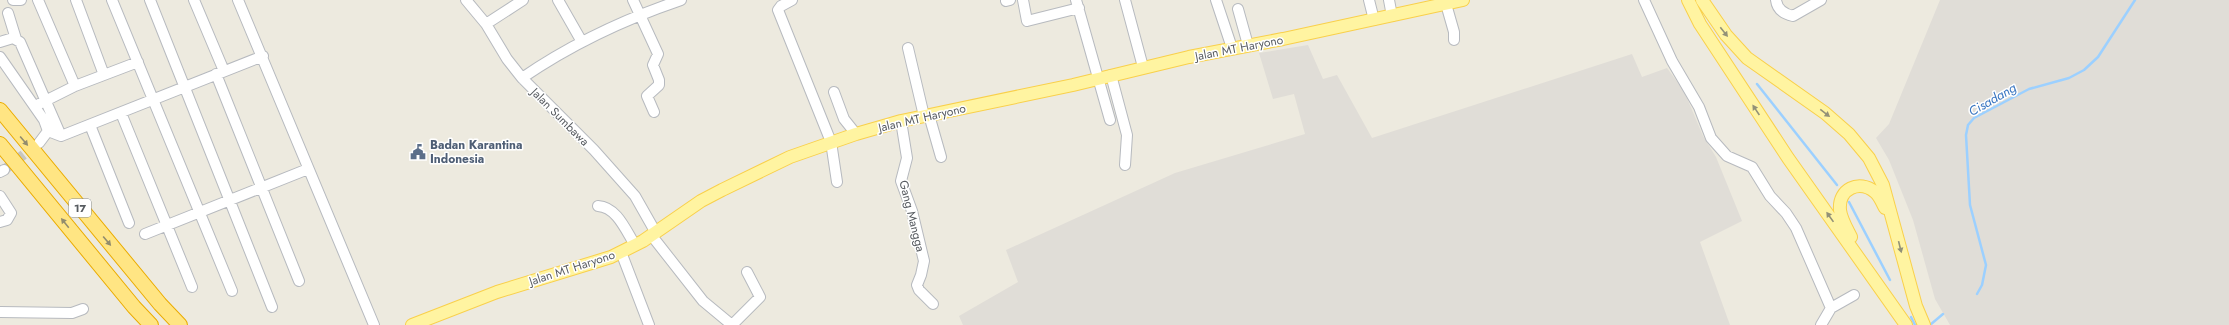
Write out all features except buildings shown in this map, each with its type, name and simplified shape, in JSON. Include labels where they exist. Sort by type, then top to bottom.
[{"type":"highway","name":"17","points":[[0,110],[160,304],[180,325]]},
{"type":"highway","name":"17","points":[[0,144],[134,307],[151,325]]},
{"type":"main road","name":"Jalan MT Haryono","points":[[412,325],[497,292],[578,268],[620,252],[654,234],[701,201],[722,190],[784,160],[856,134],[901,121],[1143,67],[1392,16],[1423,4],[1446,4],[1464,0]]},
{"type":"main road","points":[[1688,0],[1700,24],[1758,113],[1904,321]]},
{"type":"main road","points":[[1702,0],[1726,35],[1747,58],[1825,113],[1849,134],[1869,158],[1884,185],[1916,306],[1924,325]]},
{"type":"main road","points":[[1860,260],[1840,212],[1840,199],[1845,191],[1854,186],[1865,186],[1876,193],[1894,223]]},
{"type":"street","points":[[13,0],[21,0]]},
{"type":"street","points":[[38,0],[75,86]]},
{"type":"street","points":[[76,0],[104,75]]},
{"type":"street","points":[[112,0],[232,291]]},
{"type":"street","points":[[150,0],[272,307]]},
{"type":"street","points":[[194,0],[262,188],[299,281]]},
{"type":"street","points":[[238,0],[263,56],[308,169],[374,325]]},
{"type":"street","name":"Jalan Sumbawa","points":[[466,0],[486,24],[507,58],[522,78],[625,185],[644,208],[654,234],[700,298],[710,309],[732,325]]},
{"type":"street","points":[[486,24],[523,0]]},
{"type":"street","points":[[558,0],[582,42]]},
{"type":"street","points":[[633,0],[658,54],[653,65],[659,80],[659,85],[647,96],[654,112]]},
{"type":"street","points":[[522,78],[556,55],[582,42],[656,8],[681,0]]},
{"type":"street","points":[[792,0],[781,6],[778,10],[831,142],[837,182]]},
{"type":"street","points":[[1023,0],[1027,21],[1077,4],[1110,120]]},
{"type":"street","points":[[1125,0],[1143,67]]},
{"type":"street","points":[[1216,0],[1232,48]]},
{"type":"street","points":[[1369,0],[1374,20]]},
{"type":"street","points":[[1389,0],[1392,16]]},
{"type":"street","points":[[1644,0],[1672,61],[1699,107],[1711,138],[1727,156],[1752,167],[1770,196],[1786,213],[1799,234],[1831,308]]},
{"type":"street","points":[[1776,0],[1782,12],[1793,16],[1821,0]]},
{"type":"street","points":[[1446,4],[1454,32],[1454,40]]},
{"type":"street","points":[[1238,9],[1248,45]]},
{"type":"street","points":[[8,13],[16,39],[23,48],[60,136]]},
{"type":"street","points":[[0,42],[9,38],[16,39]]},
{"type":"street","points":[[908,48],[926,116],[941,157]]},
{"type":"street","points":[[0,57],[35,106],[44,120],[48,131],[60,136],[263,56]]},
{"type":"street","points":[[35,106],[75,86],[138,62]]},
{"type":"street","points":[[1111,75],[1127,135],[1125,165]]},
{"type":"street","points":[[834,92],[844,119],[856,134]]},
{"type":"street","points":[[121,113],[168,225],[192,287]]},
{"type":"street","name":"Gang Mangga","points":[[901,121],[907,158],[901,181],[912,210],[924,261],[917,285],[919,290],[932,304]]},
{"type":"street","points":[[90,125],[129,223]]},
{"type":"street","points":[[39,143],[48,131]]},
{"type":"street","points":[[146,234],[308,169]]},
{"type":"street","points":[[0,196],[11,213],[7,220],[0,222]]},
{"type":"street","points":[[598,206],[608,208],[613,213],[635,245]]},
{"type":"street","points":[[620,252],[649,325]]},
{"type":"street","points":[[732,325],[760,297],[747,272]]},
{"type":"street","points":[[1821,325],[1831,308],[1854,295]]},
{"type":"street","points":[[0,312],[72,313],[83,309]]},
{"type":"shaded area","points":[[1940,0],[2229,0],[2229,325],[1950,325],[1935,299],[1913,220],[1889,160],[1876,138],[1889,124]]},
{"type":"shaded area","points":[[1308,45],[1323,79],[1337,75],[1372,138],[1632,54],[1642,77],[1667,68],[1684,91],[1703,136],[1716,157],[1742,221],[1700,242],[1730,325],[963,325],[959,316],[1018,282],[1006,250],[1175,173],[1305,134],[1294,94],[1273,99],[1259,53]]},
{"type":"waterway","name":"Cisadang","points":[[1977,294],[1982,285],[1986,265],[1970,205],[1966,135],[1968,125],[1974,118],[2029,89],[2069,78],[2084,70],[2098,57],[2135,0]]},
{"type":"waterway","points":[[1757,84],[1837,185]]},
{"type":"waterway","points":[[1849,202],[1890,280]]},
{"type":"waterway","name":"Cisadang","points":[[1930,325],[1943,314]]},
{"type":"waterway","points":[[1911,317],[1915,325]]},
{"type":"tunnel","points":[[4,170],[36,145]]},
{"type":"place","name":"Badan Karantina Indonesia","points":[[418,152]]}]
